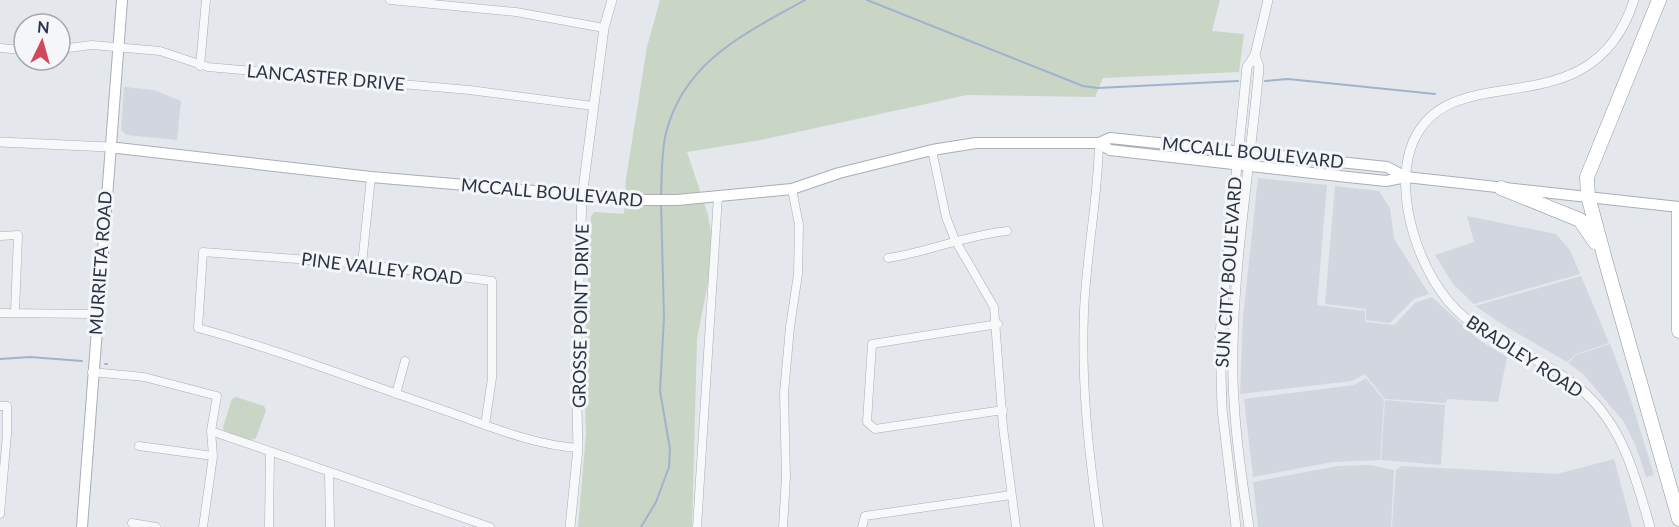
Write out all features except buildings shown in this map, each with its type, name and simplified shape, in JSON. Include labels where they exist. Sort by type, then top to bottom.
[{"type":"highway","points":[[1659,0],[1587,177],[1588,196],[1606,263],[1679,519]]},
{"type":"highway","points":[[1501,188],[1580,220],[1606,263]]},
{"type":"highway","points":[[1679,212],[1679,332]]},
{"type":"main road","name":"MURRIETA ROAD","points":[[82,527],[96,314],[122,0]]},
{"type":"main road","name":"MCCALL BOULEVARD","points":[[109,147],[371,177],[582,197],[641,200],[677,200],[792,189],[839,173],[932,150],[976,143],[1099,143],[1110,138],[1387,167],[1406,177]]},
{"type":"main road","name":"MCCALL BOULEVARD","points":[[1099,143],[1110,150],[1386,181],[1406,177],[1679,207]]},
{"type":"street","points":[[200,66],[206,0]]},
{"type":"street","points":[[390,0],[516,12],[604,28]]},
{"type":"street","name":"GROSSE POINT DRIVE","points":[[570,527],[578,448],[577,348],[582,197],[604,28],[612,0]]},
{"type":"street","name":"SUN CITY BOULEVARD","points":[[1236,527],[1225,443],[1220,364],[1222,304],[1247,67],[1255,55],[1268,0]]},
{"type":"street","name":"BRADLEY ROAD","points":[[1634,0],[1621,32],[1605,51],[1586,66],[1563,79],[1539,86],[1465,97],[1446,104],[1429,117],[1411,148],[1406,177],[1407,207],[1415,240],[1442,292],[1462,315],[1561,375],[1588,396],[1609,421],[1625,450],[1650,527]]},
{"type":"street","name":"LANCASTER DRIVE","points":[[72,48],[92,45],[160,51],[200,66],[459,89],[593,106]]},
{"type":"street","name":"SUN CITY BOULEVARD","points":[[1249,527],[1234,405],[1233,346],[1236,284],[1259,68],[1255,55]]},
{"type":"street","name":"MCCALL BOULEVARD","points":[[0,141],[109,147]]},
{"type":"street","points":[[1098,527],[1085,421],[1083,350],[1084,310],[1099,143]]},
{"type":"street","points":[[932,150],[938,189],[955,240],[994,307],[998,324],[1003,410],[1016,527]]},
{"type":"street","points":[[362,264],[371,177]]},
{"type":"street","points":[[783,527],[786,477],[784,393],[798,274],[799,225],[792,189]]},
{"type":"street","points":[[697,527],[718,196]]},
{"type":"street","points":[[888,258],[912,255],[955,240],[1007,231]]},
{"type":"street","points":[[0,236],[18,235],[15,312]]},
{"type":"street","name":"PINE VALLEY ROAD","points":[[396,394],[300,358],[198,328],[203,252],[362,264],[492,281],[492,378],[485,425]]},
{"type":"street","points":[[0,313],[96,314]]},
{"type":"street","points":[[998,324],[872,344],[867,422],[875,429],[1003,410]]},
{"type":"street","points":[[405,361],[396,394],[551,447],[578,448]]},
{"type":"street","points":[[92,372],[144,377],[217,396],[211,431],[213,456],[204,527]]},
{"type":"street","points":[[0,406],[7,406],[0,514]]},
{"type":"street","points":[[211,431],[329,474],[490,527]]},
{"type":"street","points":[[139,446],[213,456]]},
{"type":"street","points":[[269,527],[270,453]]},
{"type":"street","points":[[329,474],[330,527]]},
{"type":"street","points":[[862,527],[865,516],[1011,495]]},
{"type":"street","points":[[132,523],[156,527]]},
{"type":"shaded area","points":[[124,87],[154,90],[181,101],[177,140],[126,135],[121,130]]},
{"type":"shaded area","points":[[1258,178],[1327,185],[1317,305],[1365,311],[1365,322],[1394,325],[1415,303],[1432,297],[1479,340],[1507,357],[1498,402],[1447,399],[1446,403],[1385,399],[1365,374],[1352,381],[1240,394],[1243,317]]},
{"type":"shaded area","points":[[1335,186],[1379,191],[1390,208],[1394,239],[1429,294],[1414,299],[1390,323],[1366,320],[1366,309],[1325,304]]},
{"type":"shaded area","points":[[1467,216],[1556,234],[1570,250],[1580,274],[1474,304],[1453,284],[1435,255],[1474,242]]},
{"type":"shaded area","points":[[1581,276],[1609,343],[1576,354],[1567,362],[1475,306]]},
{"type":"shaded area","points":[[1610,344],[1630,397],[1654,475],[1646,477],[1636,446],[1624,422],[1582,373],[1568,363],[1576,355]]},
{"type":"shaded area","points":[[1366,378],[1384,400],[1380,460],[1333,462],[1253,477],[1244,399],[1354,385]]},
{"type":"shaded area","points":[[1385,400],[1445,405],[1441,465],[1381,460]]},
{"type":"shaded area","points":[[1614,459],[1632,527],[1392,527],[1396,470],[1402,466],[1557,474]]},
{"type":"shaded area","points":[[1369,465],[1394,470],[1391,527],[1258,527],[1253,482],[1338,466]]},
{"type":"green space","points":[[660,0],[1220,0],[1212,31],[1244,34],[1239,72],[1103,78],[1095,97],[967,95],[761,140],[687,152],[708,215],[714,251],[697,339],[692,527],[578,527],[586,434],[584,360],[591,216],[594,212],[624,214],[626,179],[647,47]]},
{"type":"green space","points":[[236,397],[264,406],[266,410],[256,438],[251,440],[224,431],[223,427],[232,399]]},
{"type":"waterway","points":[[661,198],[664,141],[675,108],[687,86],[720,52],[805,0]]},
{"type":"waterway","points":[[867,0],[1083,86],[1098,88],[1238,81]]},
{"type":"waterway","points":[[1265,81],[1288,79],[1435,94]]},
{"type":"waterway","points":[[641,527],[656,502],[669,467],[670,449],[660,391],[664,317],[661,203]]},
{"type":"waterway","points":[[0,359],[30,357],[82,361]]}]
